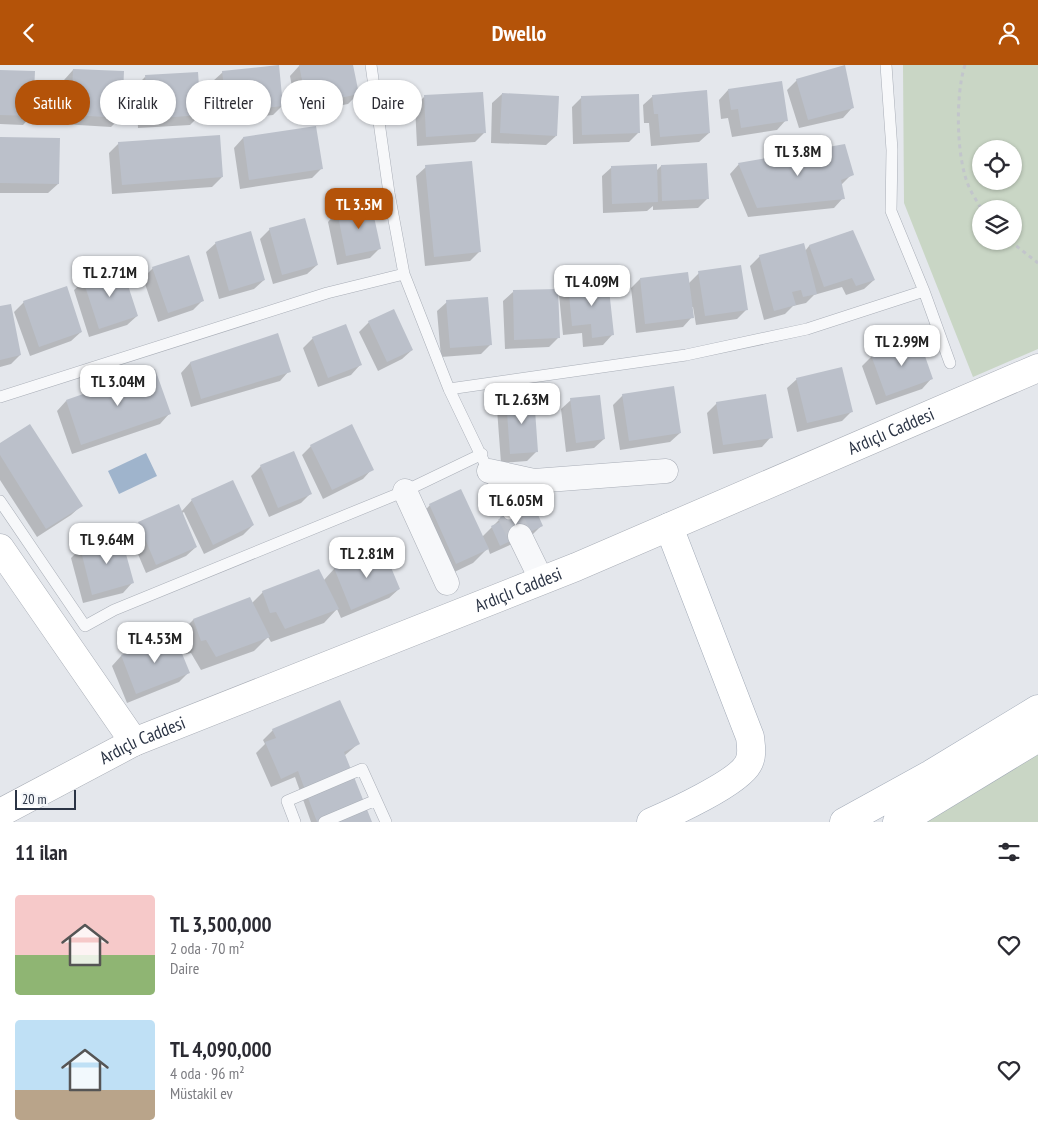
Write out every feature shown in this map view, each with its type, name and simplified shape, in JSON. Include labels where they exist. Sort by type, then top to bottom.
[{"type":"main road","name":"Ardıçlı Caddesi","points":[[0,813],[134,742],[542,581],[1038,368]]},
{"type":"main road","points":[[654,821],[729,782],[748,765],[752,753],[750,737],[669,527]]},
{"type":"main road","points":[[0,548],[134,742]]},
{"type":"main road","points":[[844,822],[914,783],[1038,709]]},
{"type":"main road","points":[[897,822],[1038,739]]},
{"type":"street","points":[[485,462],[534,481],[666,471]]},
{"type":"street","points":[[405,491],[446,583]]},
{"type":"street","points":[[520,536],[542,581]]},
{"type":"lane","points":[[371,65],[389,193],[404,275],[449,389],[509,514]]},
{"type":"lane","points":[[886,65],[891,133],[891,211],[924,291],[950,363]]},
{"type":"lane","points":[[0,397],[317,296],[404,275]]},
{"type":"lane","points":[[449,389],[686,355],[807,329],[924,291]]},
{"type":"lane","points":[[0,501],[85,626],[114,610],[405,491],[485,462]]},
{"type":"lane","points":[[296,822],[287,801],[362,769],[386,822]]},
{"type":"lane","points":[[324,822],[376,800]]},
{"type":"path","points":[[965,65],[958,100],[962,162],[970,189],[976,200]]},
{"type":"path","points":[[1021,250],[1038,263]]},
{"type":"green space","points":[[903,65],[1038,65],[1038,349],[973,377],[904,203]]},
{"type":"green space","points":[[1038,754],[1038,822],[921,822]]},
{"type":"water","points":[[146,453],[157,476],[119,494],[108,471]]},
{"type":"building","points":[[279,65],[281,106],[271,107],[271,80],[223,80],[222,71]]},
{"type":"building","points":[[299,65],[353,65],[356,80],[353,80],[353,95],[343,97],[343,80],[302,80]]},
{"type":"building","points":[[845,65],[854,108],[808,120],[796,79]]},
{"type":"building","points":[[73,69],[124,71],[124,80],[100,80],[100,117],[90,116],[90,80],[73,80]]},
{"type":"building","points":[[0,70],[35,71],[35,80],[15,80],[15,115],[0,115]]},
{"type":"building","points":[[198,72],[199,80],[186,80],[186,116],[176,117],[176,80],[145,80],[145,75]]},
{"type":"building","points":[[782,81],[788,121],[741,128],[738,109],[731,110],[728,89]]},
{"type":"building","points":[[707,90],[710,133],[660,137],[658,114],[654,114],[652,95]]},
{"type":"building","points":[[483,92],[486,133],[426,137],[424,95]]},
{"type":"building","points":[[502,93],[559,96],[557,136],[500,133]]},
{"type":"building","points":[[639,94],[640,133],[582,135],[581,96]]},
{"type":"building","points":[[316,126],[323,169],[249,180],[243,137]]},
{"type":"building","points":[[220,135],[223,177],[122,185],[118,142]]},
{"type":"building","points":[[0,137],[60,138],[59,184],[0,183]]},
{"type":"building","points":[[845,144],[854,175],[841,180],[845,199],[757,208],[738,163]]},
{"type":"building","points":[[472,161],[481,252],[434,257],[425,165]]},
{"type":"building","points":[[707,163],[709,199],[662,201],[661,165]]},
{"type":"building","points":[[657,164],[658,202],[612,204],[611,166]]},
{"type":"building","points":[[371,203],[381,249],[346,256],[337,211]]},
{"type":"building","points":[[305,218],[318,265],[282,275],[269,228]]},
{"type":"building","points":[[853,230],[875,280],[856,286],[852,278],[824,287],[809,245]]},
{"type":"building","points":[[251,231],[265,280],[229,291],[215,242]]},
{"type":"building","points":[[804,243],[817,294],[803,297],[801,290],[792,292],[796,305],[774,311],[759,255]]},
{"type":"building","points":[[189,255],[204,301],[168,313],[152,267]]},
{"type":"building","points":[[741,265],[748,310],[705,316],[698,271]]},
{"type":"building","points":[[122,267],[138,316],[99,329],[83,280]]},
{"type":"building","points":[[688,272],[694,318],[645,324],[640,278]]},
{"type":"building","points":[[608,280],[614,335],[592,338],[591,324],[572,326],[568,284]]},
{"type":"building","points":[[67,286],[82,332],[39,347],[23,301]]},
{"type":"building","points":[[558,289],[560,338],[514,340],[513,290]]},
{"type":"building","points":[[488,297],[492,345],[450,348],[446,300]]},
{"type":"building","points":[[11,304],[21,355],[0,360],[0,306]]},
{"type":"building","points":[[394,309],[413,350],[387,362],[368,321]]},
{"type":"building","points":[[346,324],[362,365],[328,378],[312,337]]},
{"type":"building","points":[[278,333],[291,372],[201,399],[190,362]]},
{"type":"building","points":[[919,339],[933,379],[886,396],[871,355]]},
{"type":"building","points":[[842,367],[853,412],[807,423],[796,378]]},
{"type":"building","points":[[155,369],[171,414],[81,445],[66,400]]},
{"type":"building","points":[[674,386],[681,433],[629,441],[622,394]]},
{"type":"building","points":[[766,394],[773,438],[723,445],[716,402]]},
{"type":"building","points":[[600,395],[605,439],[576,443],[570,398]]},
{"type":"building","points":[[534,396],[538,452],[510,454],[506,399]]},
{"type":"building","points":[[30,424],[83,506],[46,529],[0,455],[0,443]]},
{"type":"building","points":[[352,424],[374,470],[332,490],[310,445]]},
{"type":"building","points":[[294,451],[312,494],[278,508],[260,465]]},
{"type":"building","points":[[233,480],[254,525],[213,545],[191,499]]},
{"type":"building","points":[[461,489],[489,549],[456,564],[429,504]]},
{"type":"building","points":[[179,504],[197,547],[156,565],[138,522]]},
{"type":"building","points":[[535,508],[543,526],[500,546],[491,526],[502,521],[500,517],[515,511],[517,516]]},
{"type":"building","points":[[121,536],[134,583],[92,595],[80,547]]},
{"type":"building","points":[[383,548],[400,589],[351,610],[334,568]]},
{"type":"building","points":[[319,569],[339,609],[285,629],[276,612],[270,613],[262,591]]},
{"type":"building","points":[[250,597],[270,637],[216,657],[206,640],[201,641],[193,619]]},
{"type":"building","points":[[174,634],[190,673],[136,694],[121,655]]},
{"type":"building","points":[[340,700],[360,744],[344,752],[372,822],[317,822],[298,771],[281,779],[265,742],[276,738],[272,729]]},
{"type":"tunnel","points":[[509,514],[520,536]]}]
